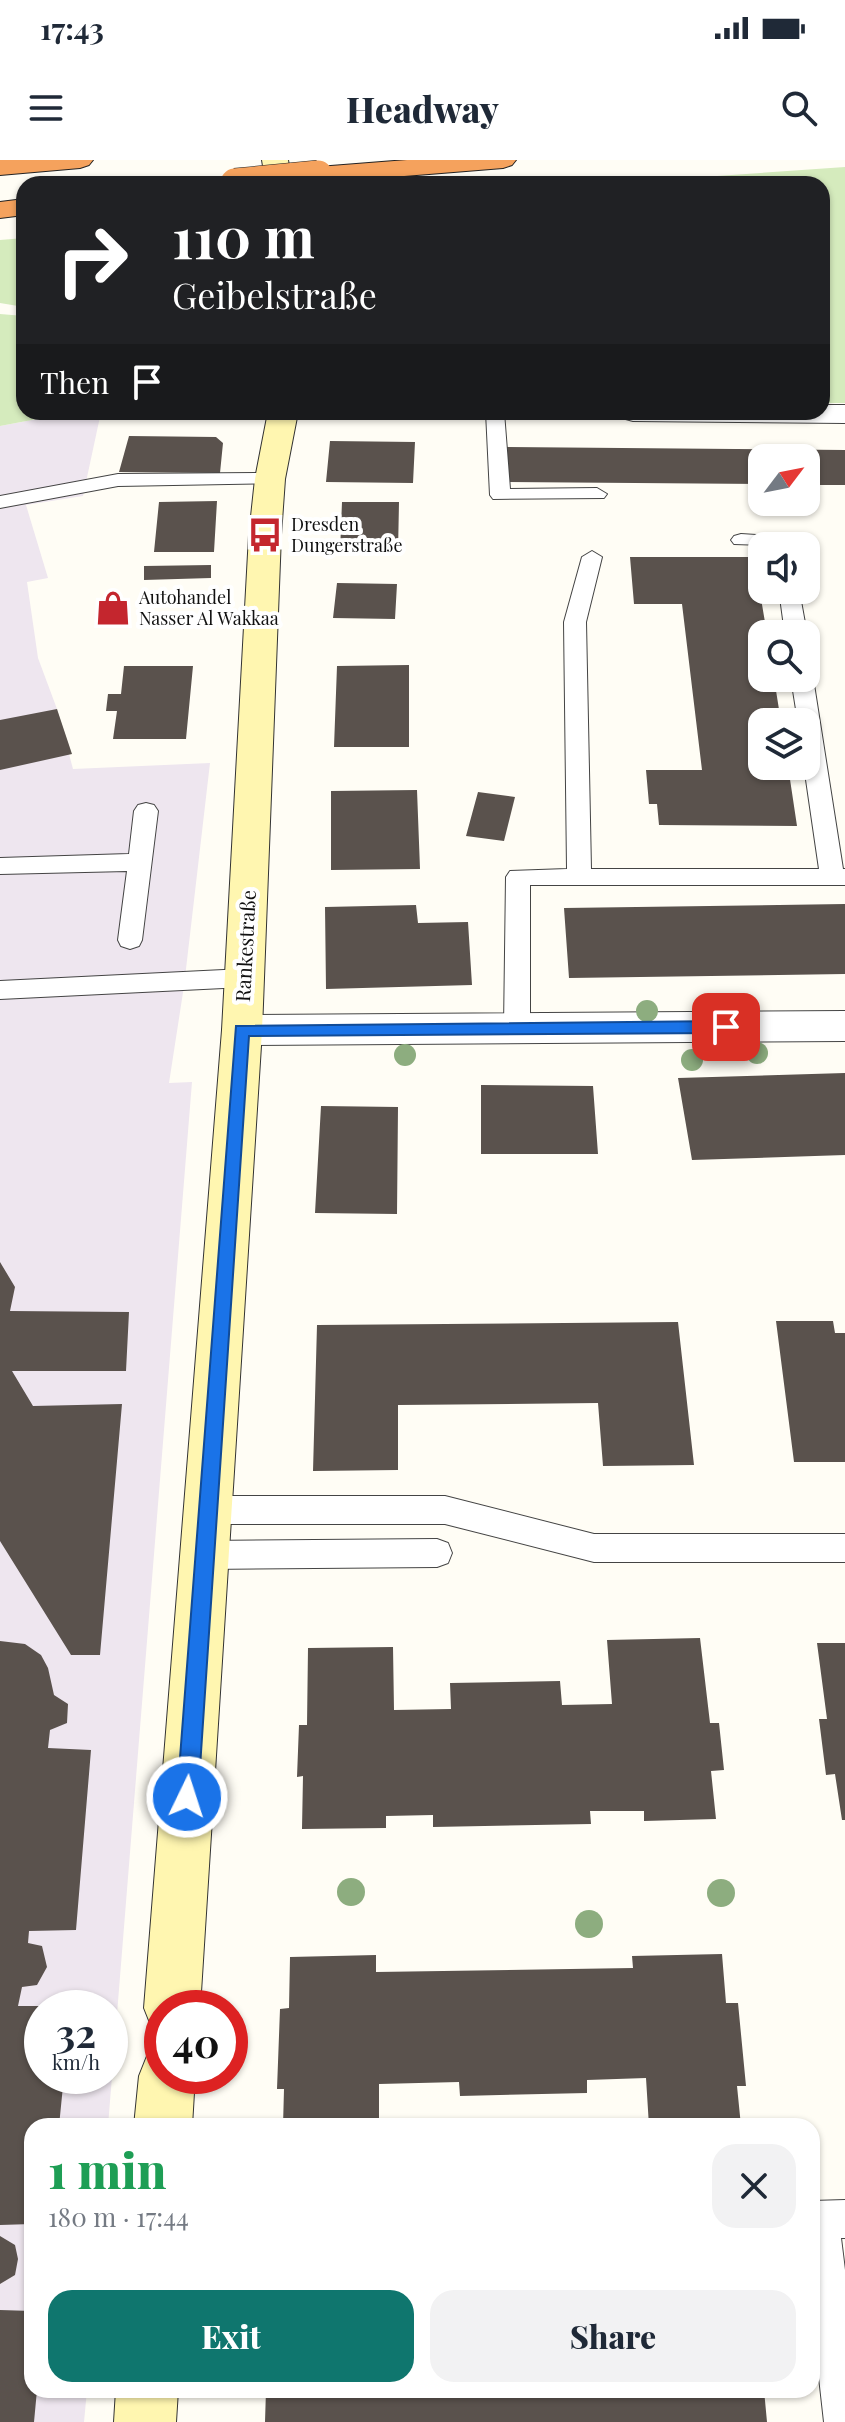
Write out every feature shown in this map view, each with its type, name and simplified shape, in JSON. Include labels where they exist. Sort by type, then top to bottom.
[{"type":"highway","points":[[0,167],[80,160]]},
{"type":"highway","points":[[308,176],[503,160]]},
{"type":"street","name":"Rankestraße","points":[[173,1990],[242,1030],[270,479],[281,420]]},
{"type":"street","points":[[242,1030],[845,1026]]},
{"type":"street","points":[[164,2118],[166,2094]]},
{"type":"street","points":[[145,2422],[146,2398]]},
{"type":"lane","points":[[495,420],[500,495],[597,494]]},
{"type":"lane","points":[[0,502],[118,480],[270,479]]},
{"type":"lane","points":[[741,540],[748,540]]},
{"type":"lane","points":[[579,877],[575,622],[592,557]]},
{"type":"lane","points":[[517,1028],[518,877],[838,877],[805,692]]},
{"type":"lane","points":[[130,940],[146,811]]},
{"type":"lane","points":[[0,866],[140,862]]},
{"type":"lane","points":[[0,990],[244,978]]},
{"type":"lane","points":[[206,1532],[445,1510],[594,1548],[845,1548]]},
{"type":"lane","points":[[206,1532],[437,1553]]},
{"type":"lane","points":[[826,2220],[844,2422]]},
{"type":"shaded area","points":[[32,420],[99,420],[83,496],[26,505],[48,578],[27,582],[38,658],[57,709],[73,769],[210,763],[184,986],[169,1083],[192,1082],[119,1990],[24,1990],[24,2094],[111,2094],[109,2118],[24,2118],[24,2398],[86,2398],[84,2422],[0,2422],[0,426]]},
{"type":"green space","points":[[845,167],[845,403],[830,403],[830,176],[716,176]]},
{"type":"green space","points":[[16,239],[16,306],[0,303],[0,240]]},
{"type":"green space","points":[[0,314],[16,315],[16,420],[32,420],[0,426]]},
{"type":"building","points":[[129,436],[216,437],[223,443],[220,473],[119,472]]},
{"type":"building","points":[[330,441],[415,442],[413,483],[326,482]]},
{"type":"building","points":[[506,447],[748,449],[748,484],[507,482]]},
{"type":"building","points":[[820,450],[845,450],[845,485],[820,485]]},
{"type":"building","points":[[217,501],[214,552],[154,552],[159,502]]},
{"type":"building","points":[[342,502],[399,502],[398,553],[340,552]]},
{"type":"building","points":[[630,557],[748,557],[748,604],[762,604],[765,620],[748,620],[748,692],[776,692],[779,708],[748,708],[748,780],[790,780],[797,826],[659,825],[657,804],[649,804],[646,770],[702,770],[682,604],[634,604]]},
{"type":"building","points":[[211,565],[211,578],[144,580],[144,566]]},
{"type":"building","points":[[337,583],[397,584],[395,619],[333,618]]},
{"type":"building","points":[[409,665],[409,747],[334,747],[337,666]]},
{"type":"building","points":[[124,666],[193,666],[186,739],[113,739],[117,711],[106,711],[108,694],[121,694]]},
{"type":"building","points":[[57,709],[72,754],[0,770],[0,720]]},
{"type":"building","points":[[417,790],[420,869],[331,870],[331,791]]},
{"type":"building","points":[[478,792],[515,797],[504,841],[466,836]]},
{"type":"building","points":[[845,904],[845,974],[569,978],[564,908]]},
{"type":"building","points":[[416,905],[418,923],[468,922],[472,985],[326,989],[325,907]]},
{"type":"building","points":[[845,1073],[845,1155],[692,1160],[678,1078]]},
{"type":"building","points":[[481,1085],[593,1086],[598,1154],[481,1154]]},
{"type":"building","points":[[321,1106],[398,1107],[397,1214],[315,1213]]},
{"type":"building","points":[[0,1262],[15,1287],[10,1311],[129,1312],[126,1371],[12,1371],[33,1406],[122,1404],[100,1655],[71,1655],[0,1541]]},
{"type":"building","points":[[776,1321],[833,1321],[835,1333],[845,1333],[845,1462],[794,1462]]},
{"type":"building","points":[[678,1322],[694,1465],[603,1466],[598,1403],[398,1405],[398,1470],[313,1471],[317,1325]]},
{"type":"building","points":[[700,1638],[710,1723],[719,1723],[724,1770],[711,1771],[716,1819],[644,1821],[644,1811],[590,1811],[591,1824],[433,1827],[433,1815],[386,1816],[386,1828],[302,1829],[303,1776],[297,1777],[299,1725],[307,1725],[308,1648],[393,1647],[394,1710],[451,1709],[450,1683],[560,1681],[562,1705],[612,1704],[607,1640]]},
{"type":"building","points":[[0,1641],[25,1644],[41,1655],[48,1668],[54,1695],[68,1704],[67,1723],[50,1730],[48,1748],[91,1750],[76,1930],[29,1931],[28,1943],[42,1946],[47,1967],[37,1985],[22,1987],[18,2006],[24,2006],[24,2094],[62,2094],[60,2118],[24,2118],[24,2224],[0,2225]]},
{"type":"building","points":[[817,1643],[845,1643],[845,1820],[842,1820],[835,1774],[826,1775],[819,1719],[827,1719]]},
{"type":"building","points":[[722,1954],[726,2003],[738,2003],[746,2086],[737,2086],[740,2118],[648,2118],[646,2078],[587,2080],[587,2093],[460,2096],[459,2082],[379,2084],[379,2118],[283,2118],[284,2089],[277,2089],[280,2009],[289,2008],[290,1957],[376,1955],[376,1972],[633,1968],[632,1956]]},
{"type":"building","points":[[0,2236],[15,2245],[18,2259],[15,2275],[0,2284]]},
{"type":"building","points":[[0,2310],[24,2311],[24,2398],[36,2398],[34,2422],[0,2422]]},
{"type":"building","points":[[266,2398],[765,2398],[767,2422],[265,2422]]},
{"type":"place","name":"Dresden Dungerstraße","points":[[265,535]]},
{"type":"place","name":"Autohandel Nasser Al Wakkaa","points":[[113,608]]},
{"type":"route","points":[[187,1797],[242,1030],[726,1027]]}]
